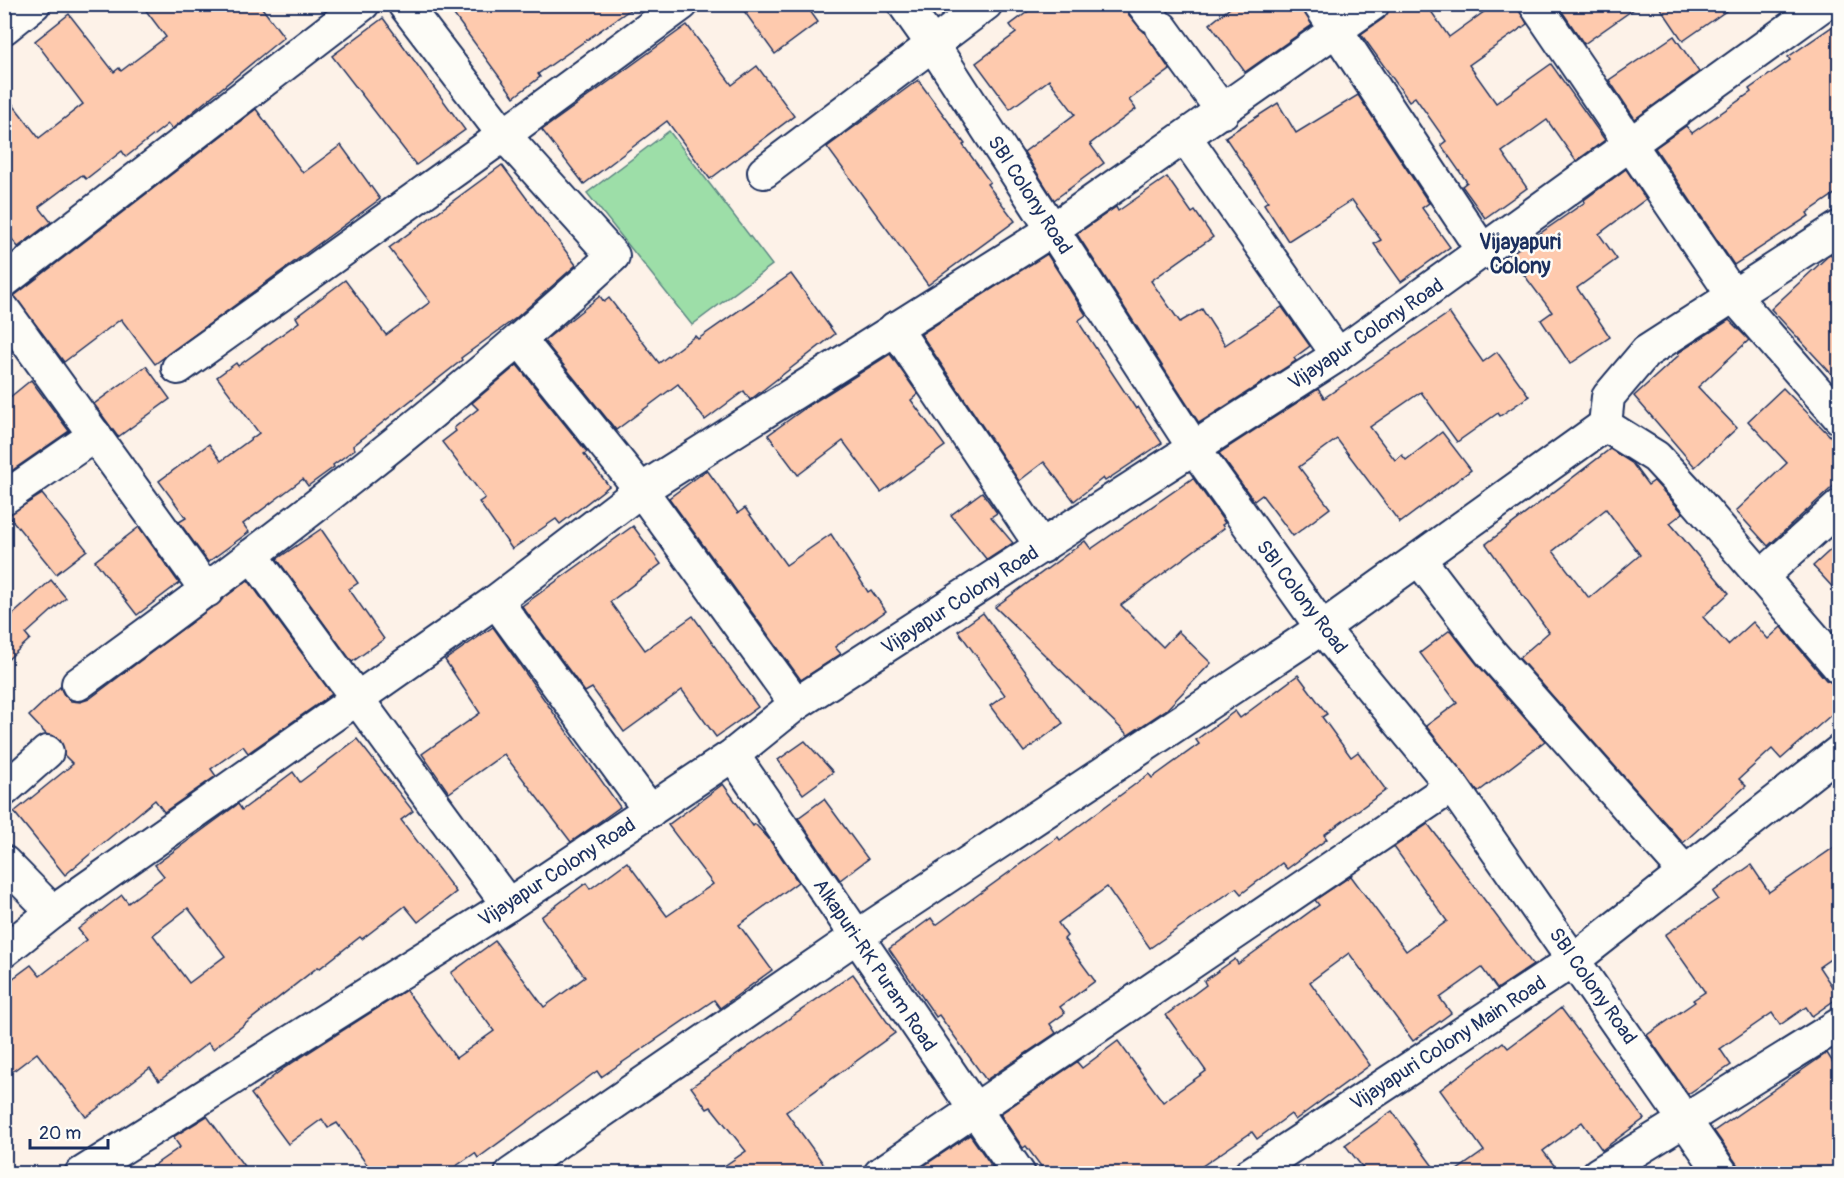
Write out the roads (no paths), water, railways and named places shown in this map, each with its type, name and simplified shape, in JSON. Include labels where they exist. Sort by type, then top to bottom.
[{"type":"street","points":[[4,281],[363,4]]},
{"type":"street","points":[[78,684],[207,591],[521,341],[614,256],[504,135],[404,4]]},
{"type":"street","points":[[178,368],[504,135],[682,4]]},
{"type":"street","name":"SBI Colony Road","points":[[904,4],[933,45],[1194,448],[1322,628],[1452,786],[1575,959],[1722,1173]]},
{"type":"street","points":[[764,172],[986,4]]},
{"type":"street","points":[[1319,4],[1484,253]]},
{"type":"street","points":[[4,951],[53,912],[496,601],[640,490],[1052,230],[1223,112],[1373,4]]},
{"type":"street","points":[[1535,4],[1732,294],[1839,418]]},
{"type":"street","name":"Vijayapur Colony Road","points":[[81,1173],[508,905],[733,755],[796,704],[1338,355],[1484,253],[1824,4]]},
{"type":"street","points":[[4,28],[31,5]]},
{"type":"street","points":[[1152,16],[1223,112]]},
{"type":"street","points":[[1185,137],[1338,355]]},
{"type":"street","points":[[511,1173],[856,938],[1322,628],[1419,559],[1605,425],[1608,397],[1646,352],[1732,294],[1839,227]]},
{"type":"street","points":[[4,310],[207,591]]},
{"type":"street","points":[[895,328],[1042,546]]},
{"type":"street","points":[[521,341],[640,490],[796,704]]},
{"type":"street","points":[[1605,425],[1656,457],[1694,497],[1839,668]]},
{"type":"street","points":[[4,498],[94,435]]},
{"type":"street","points":[[1761,577],[1839,506]]},
{"type":"street","points":[[252,555],[508,905]]},
{"type":"street","points":[[1419,559],[1490,652],[1685,872]]},
{"type":"street","points":[[496,601],[650,811]]},
{"type":"street","name":"Vijayapuri Colony Main Road","points":[[1250,1173],[1575,959],[1839,750]]},
{"type":"street","points":[[4,790],[46,752]]},
{"type":"street","name":"Alkapuri-RK Puram Road","points":[[733,755],[856,938],[1019,1173]]},
{"type":"street","points":[[880,1173],[1452,786]]},
{"type":"street","points":[[4,862],[53,912]]},
{"type":"street","points":[[1599,1173],[1839,1024]]},
{"type":"district","name":"Vijayapuri Colony","points":[[1520,254]]}]
